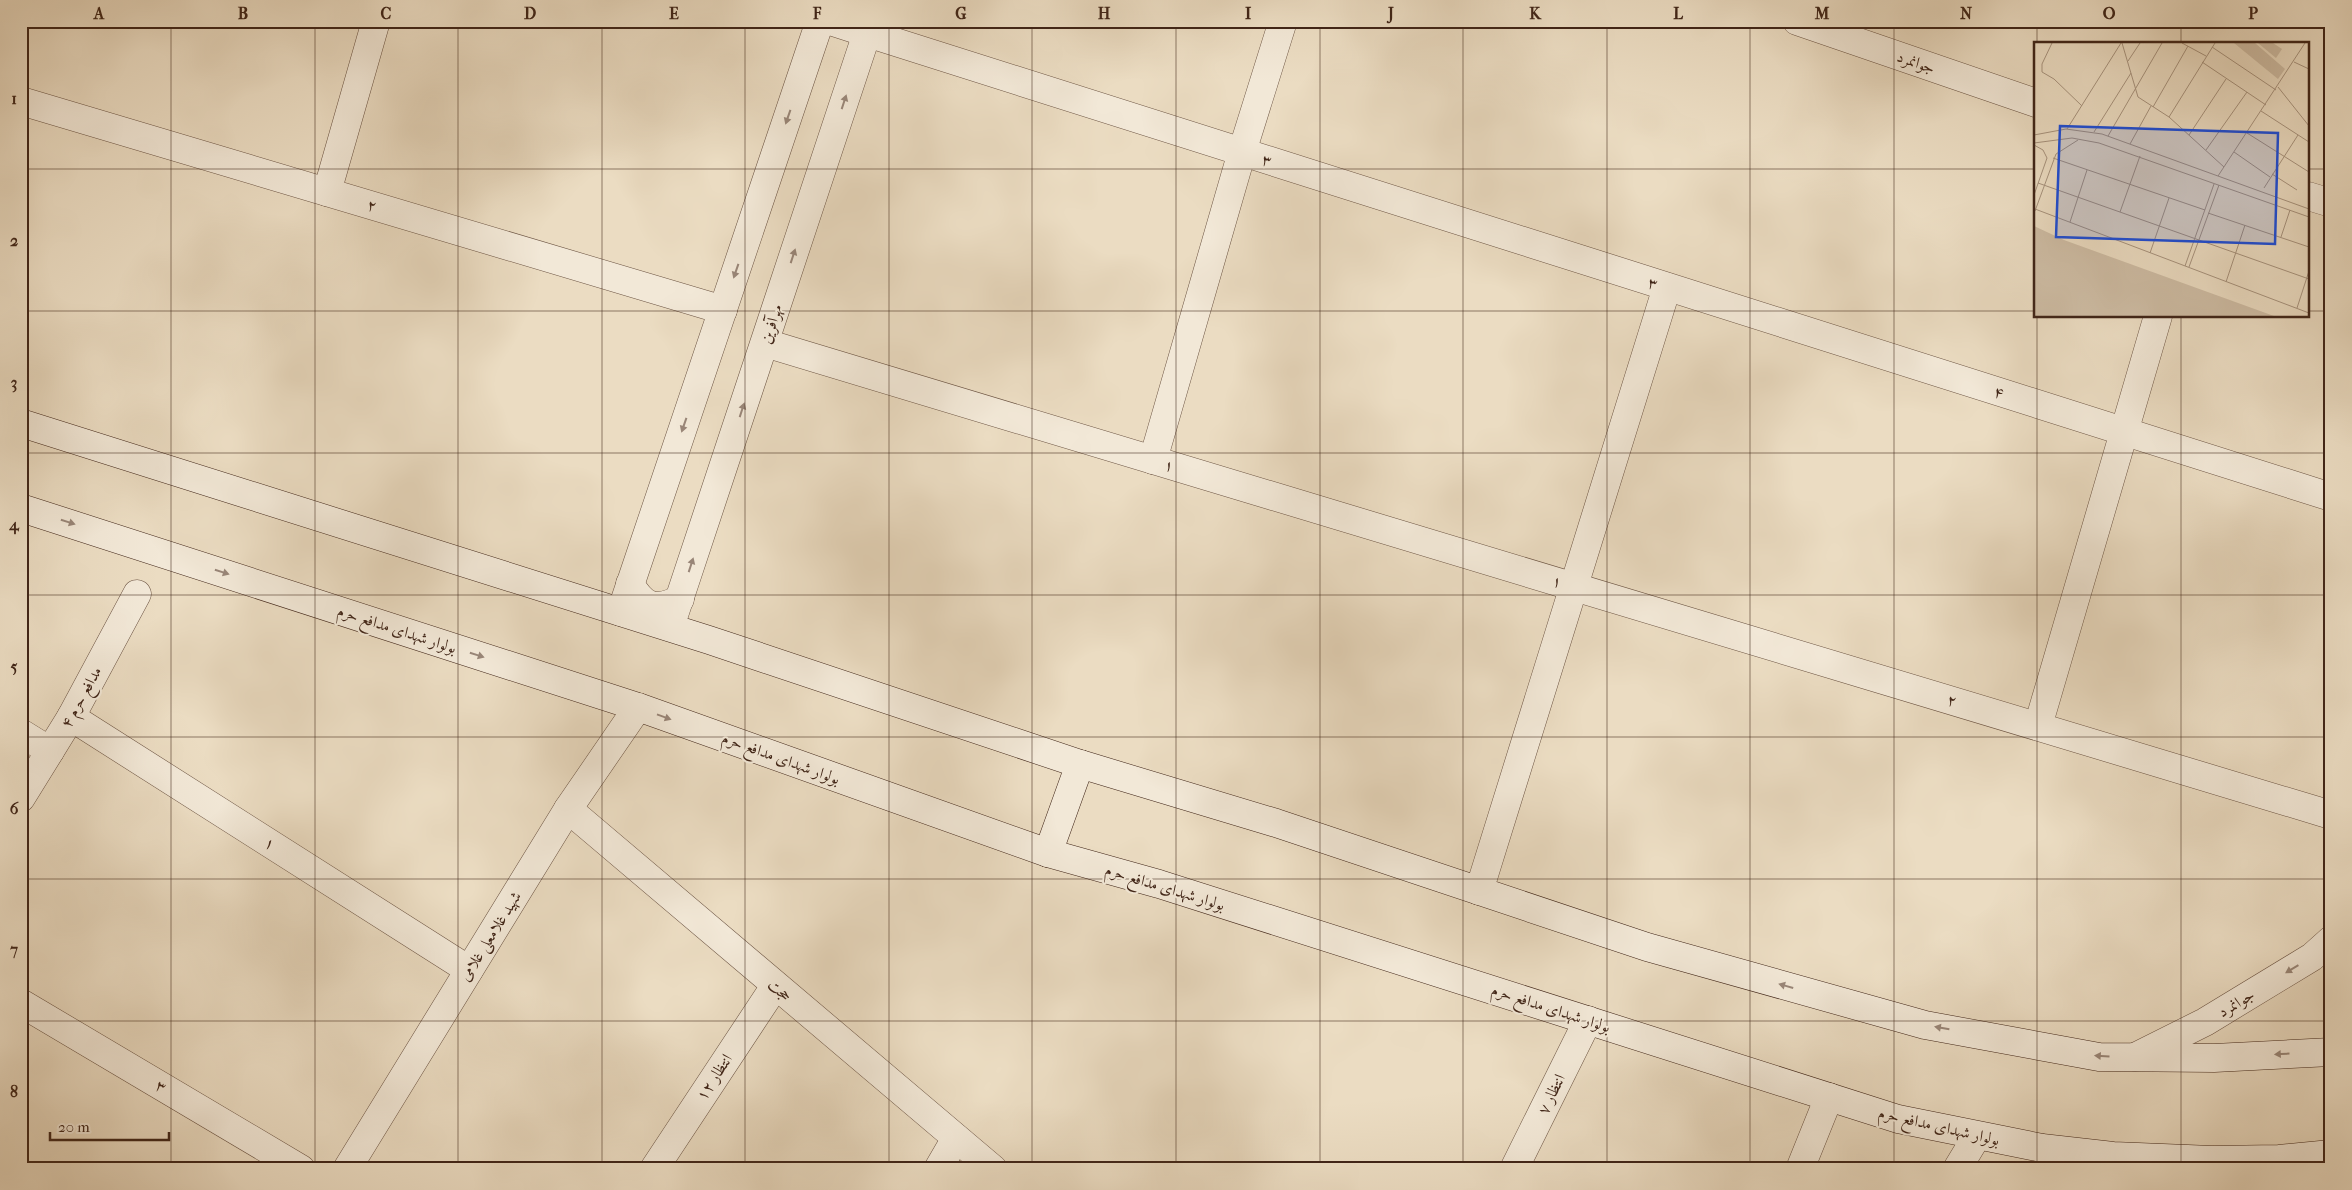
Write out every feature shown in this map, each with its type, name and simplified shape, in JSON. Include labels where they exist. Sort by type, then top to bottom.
[{"type":"street","points":[[327,192],[376,21]]},
{"type":"street","points":[[621,612],[820,21]]},
{"type":"street","name":"۳","points":[[830,21],[869,27],[1242,152],[1667,287]]},
{"type":"street","points":[[1153,460],[1242,152],[1283,21]]},
{"type":"street","name":"جوانمرد","points":[[1797,21],[2034,101]]},
{"type":"street","name":"مهرآفرین","points":[[670,628],[869,27]]},
{"type":"street","name":"۲","points":[[21,101],[723,310]]},
{"type":"street","points":[[2310,197],[2331,203]]},
{"type":"street","points":[[1479,891],[1667,287]]},
{"type":"street","name":"۴","points":[[1667,287],[2331,497]]},
{"type":"street","points":[[2038,726],[2157,318]]},
{"type":"street","name":"۱","points":[[765,343],[1573,586]]},
{"type":"street","points":[[21,423],[621,612],[1080,764],[1276,822],[1647,947],[1924,1025],[2099,1057],[2214,1058],[2331,1052]]},
{"type":"street","name":"بولوار شهدای مدافع حرم","points":[[21,508],[638,707],[1048,853],[1159,884],[1898,1119],[2042,1148],[2113,1156],[2265,1164],[2331,1154]]},
{"type":"street","points":[[630,584],[639,598],[652,606],[667,606],[680,599]]},
{"type":"street","name":"۲","points":[[1573,586],[2331,815]]},
{"type":"street","name":"مدافع حرم ۴","points":[[21,798],[71,716],[137,594]]},
{"type":"street","name":"شهید غلامعلی غلامی","points":[[347,1169],[568,809],[638,707]]},
{"type":"street","name":"۱","points":[[71,716],[469,970]]},
{"type":"street","points":[[21,733],[50,751]]},
{"type":"street","points":[[1048,853],[1080,764]]},
{"type":"street","name":"حجت","points":[[568,809],[993,1169]]},
{"type":"street","name":"جوانمرد","points":[[2135,1057],[2205,1022],[2312,957],[2331,940]]},
{"type":"street","name":"انتظار ۱۲","points":[[654,1169],[775,986]]},
{"type":"street","name":"۳","points":[[21,1003],[302,1169]]},
{"type":"street","name":"انتظار ۷","points":[[1514,1169],[1588,1020]]},
{"type":"street","points":[[1800,1169],[1828,1097]]},
{"type":"street","points":[[1957,1169],[1976,1136]]},
{"type":"street","points":[[938,1169],[956,1138]]}]
